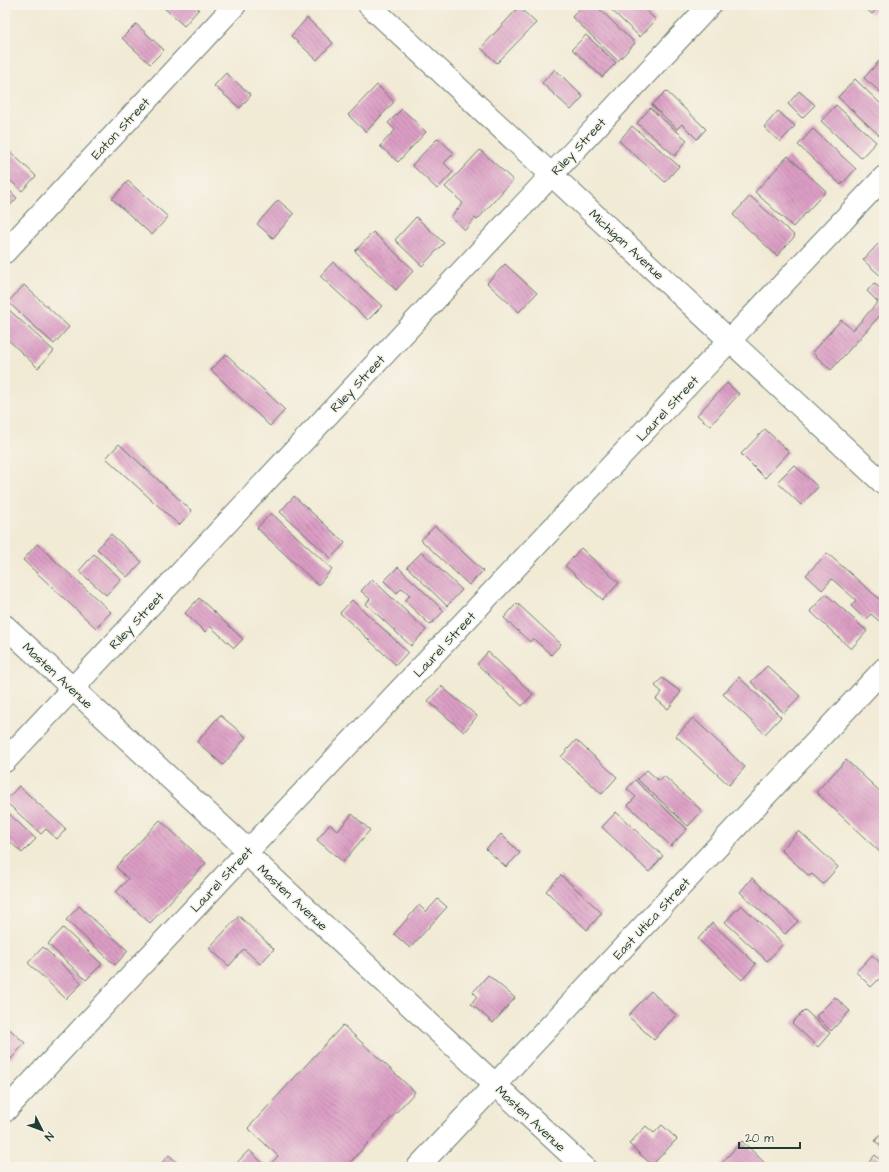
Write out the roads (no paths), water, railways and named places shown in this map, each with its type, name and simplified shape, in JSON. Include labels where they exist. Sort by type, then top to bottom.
[{"type":"street","name":"Eaton Street","points":[[5,252],[235,5]]},
{"type":"street","name":"Michigan Avenue","points":[[370,5],[884,484]]},
{"type":"street","name":"Riley Street","points":[[5,761],[710,5]]},
{"type":"street","name":"Laurel Street","points":[[5,1111],[246,853],[884,178]]},
{"type":"street","name":"Masten Avenue","points":[[5,626],[239,842],[246,853],[584,1167]]},
{"type":"street","name":"East Utica Street","points":[[418,1167],[884,668]]}]
